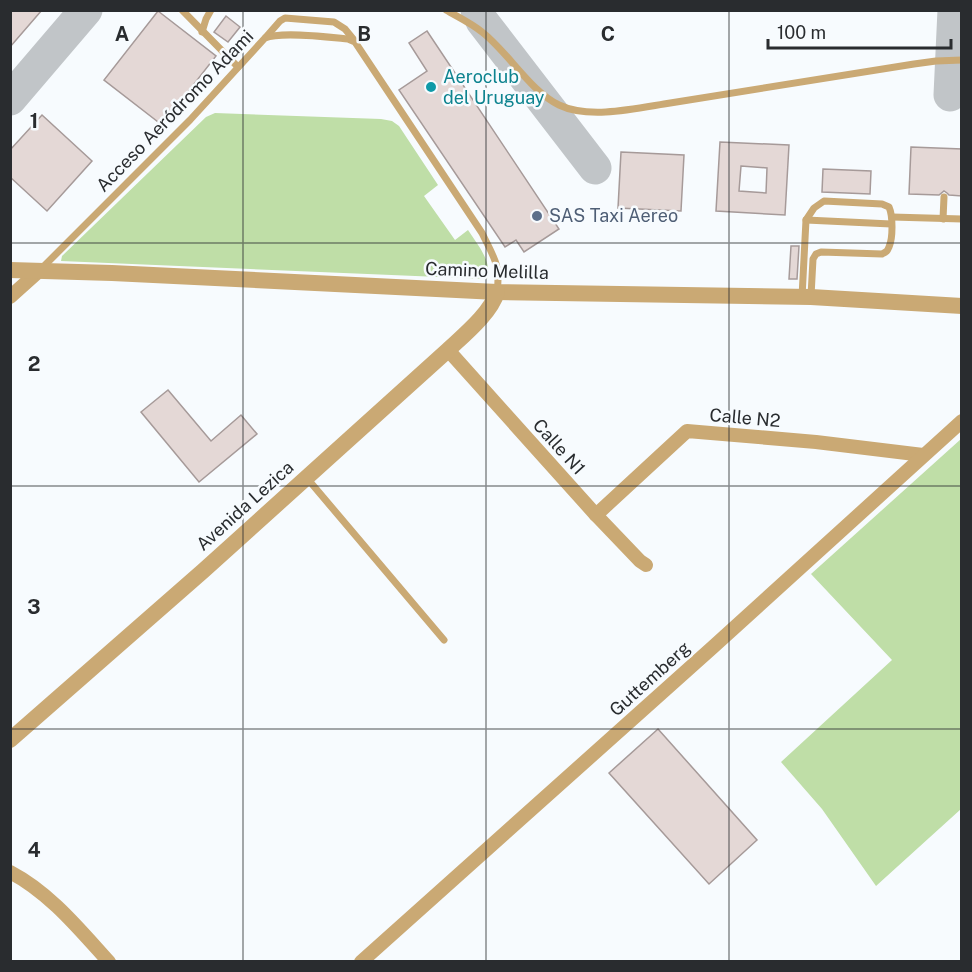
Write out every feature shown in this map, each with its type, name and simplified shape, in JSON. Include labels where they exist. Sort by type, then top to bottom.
[{"type":"street","name":"Camino Melilla","points":[[10,270],[497,292],[806,297],[962,306]]},
{"type":"street","points":[[10,297],[39,271]]},
{"type":"street","name":"Avenida Lezica","points":[[10,740],[448,350],[487,310],[497,292]]},
{"type":"street","name":"Calle N1","points":[[448,350],[596,515],[646,565]]},
{"type":"street","name":"Guttemberg","points":[[361,962],[962,421]]},
{"type":"street","name":"Calle N2","points":[[596,515],[687,431],[816,442],[923,455]]},
{"type":"street","points":[[10,872],[24,879],[56,904],[109,962]]},
{"type":"lane","points":[[182,10],[238,67]]},
{"type":"lane","points":[[202,32],[211,10]]},
{"type":"lane","points":[[446,10],[482,32],[544,95],[560,105],[591,112],[664,104],[914,64],[962,60]]},
{"type":"lane","points":[[265,38],[285,18],[334,22],[345,29],[482,233],[499,272],[497,292]]},
{"type":"lane","name":"Acceso Aeródromo Adami","points":[[39,271],[190,120],[265,38],[273,34],[348,39],[355,42]]},
{"type":"lane","points":[[943,219],[944,197]]},
{"type":"lane","points":[[824,201],[882,204],[889,207],[892,220],[890,246],[887,251],[882,254],[821,252],[816,254],[806,297],[804,258],[806,220],[814,208],[824,201]]},
{"type":"lane","points":[[806,220],[962,219]]},
{"type":"lane","points":[[804,258],[813,259]]},
{"type":"lane","points":[[306,477],[444,640]]},
{"type":"green space","points":[[215,113],[392,121],[399,126],[438,185],[424,196],[455,240],[468,230],[486,260],[487,279],[61,261],[62,256],[206,117]]},
{"type":"green space","points":[[961,439],[961,809],[876,886],[822,809],[781,762],[892,660],[811,574]]},
{"type":"building","points":[[10,10],[42,10],[10,47]]},
{"type":"building","points":[[158,11],[216,56],[162,125],[104,80]]},
{"type":"building","points":[[226,16],[240,27],[228,42],[214,32]]},
{"type":"building","points":[[427,31],[559,229],[524,252],[516,240],[505,247],[399,90],[427,71],[409,43]]},
{"type":"building","points":[[42,115],[92,161],[47,211],[10,177],[10,150]]},
{"type":"building","points":[[720,142],[789,145],[785,215],[716,211]],"holes":[[[741,166],[767,168],[766,193],[739,191]]]},
{"type":"building","points":[[911,147],[962,149],[962,196],[949,195],[944,191],[939,195],[909,194]]},
{"type":"building","points":[[621,152],[684,155],[681,211],[618,208]]},
{"type":"building","points":[[823,169],[871,171],[870,194],[822,192]]},
{"type":"building","points":[[791,246],[799,246],[797,279],[789,279]]},
{"type":"building","points":[[168,390],[211,441],[241,415],[257,434],[199,482],[141,412]]},
{"type":"building","points":[[658,729],[757,840],[709,884],[609,773]]},
{"type":"taxiway","points":[[10,99],[86,10]]},
{"type":"taxiway","points":[[477,10],[482,21],[595,168]]},
{"type":"taxiway","points":[[950,95],[954,10]]},
{"type":"place","name":"Aeroclub del Uruguay","points":[[431,87]]},
{"type":"place","name":"SAS Taxi Aereo","points":[[537,216]]}]
